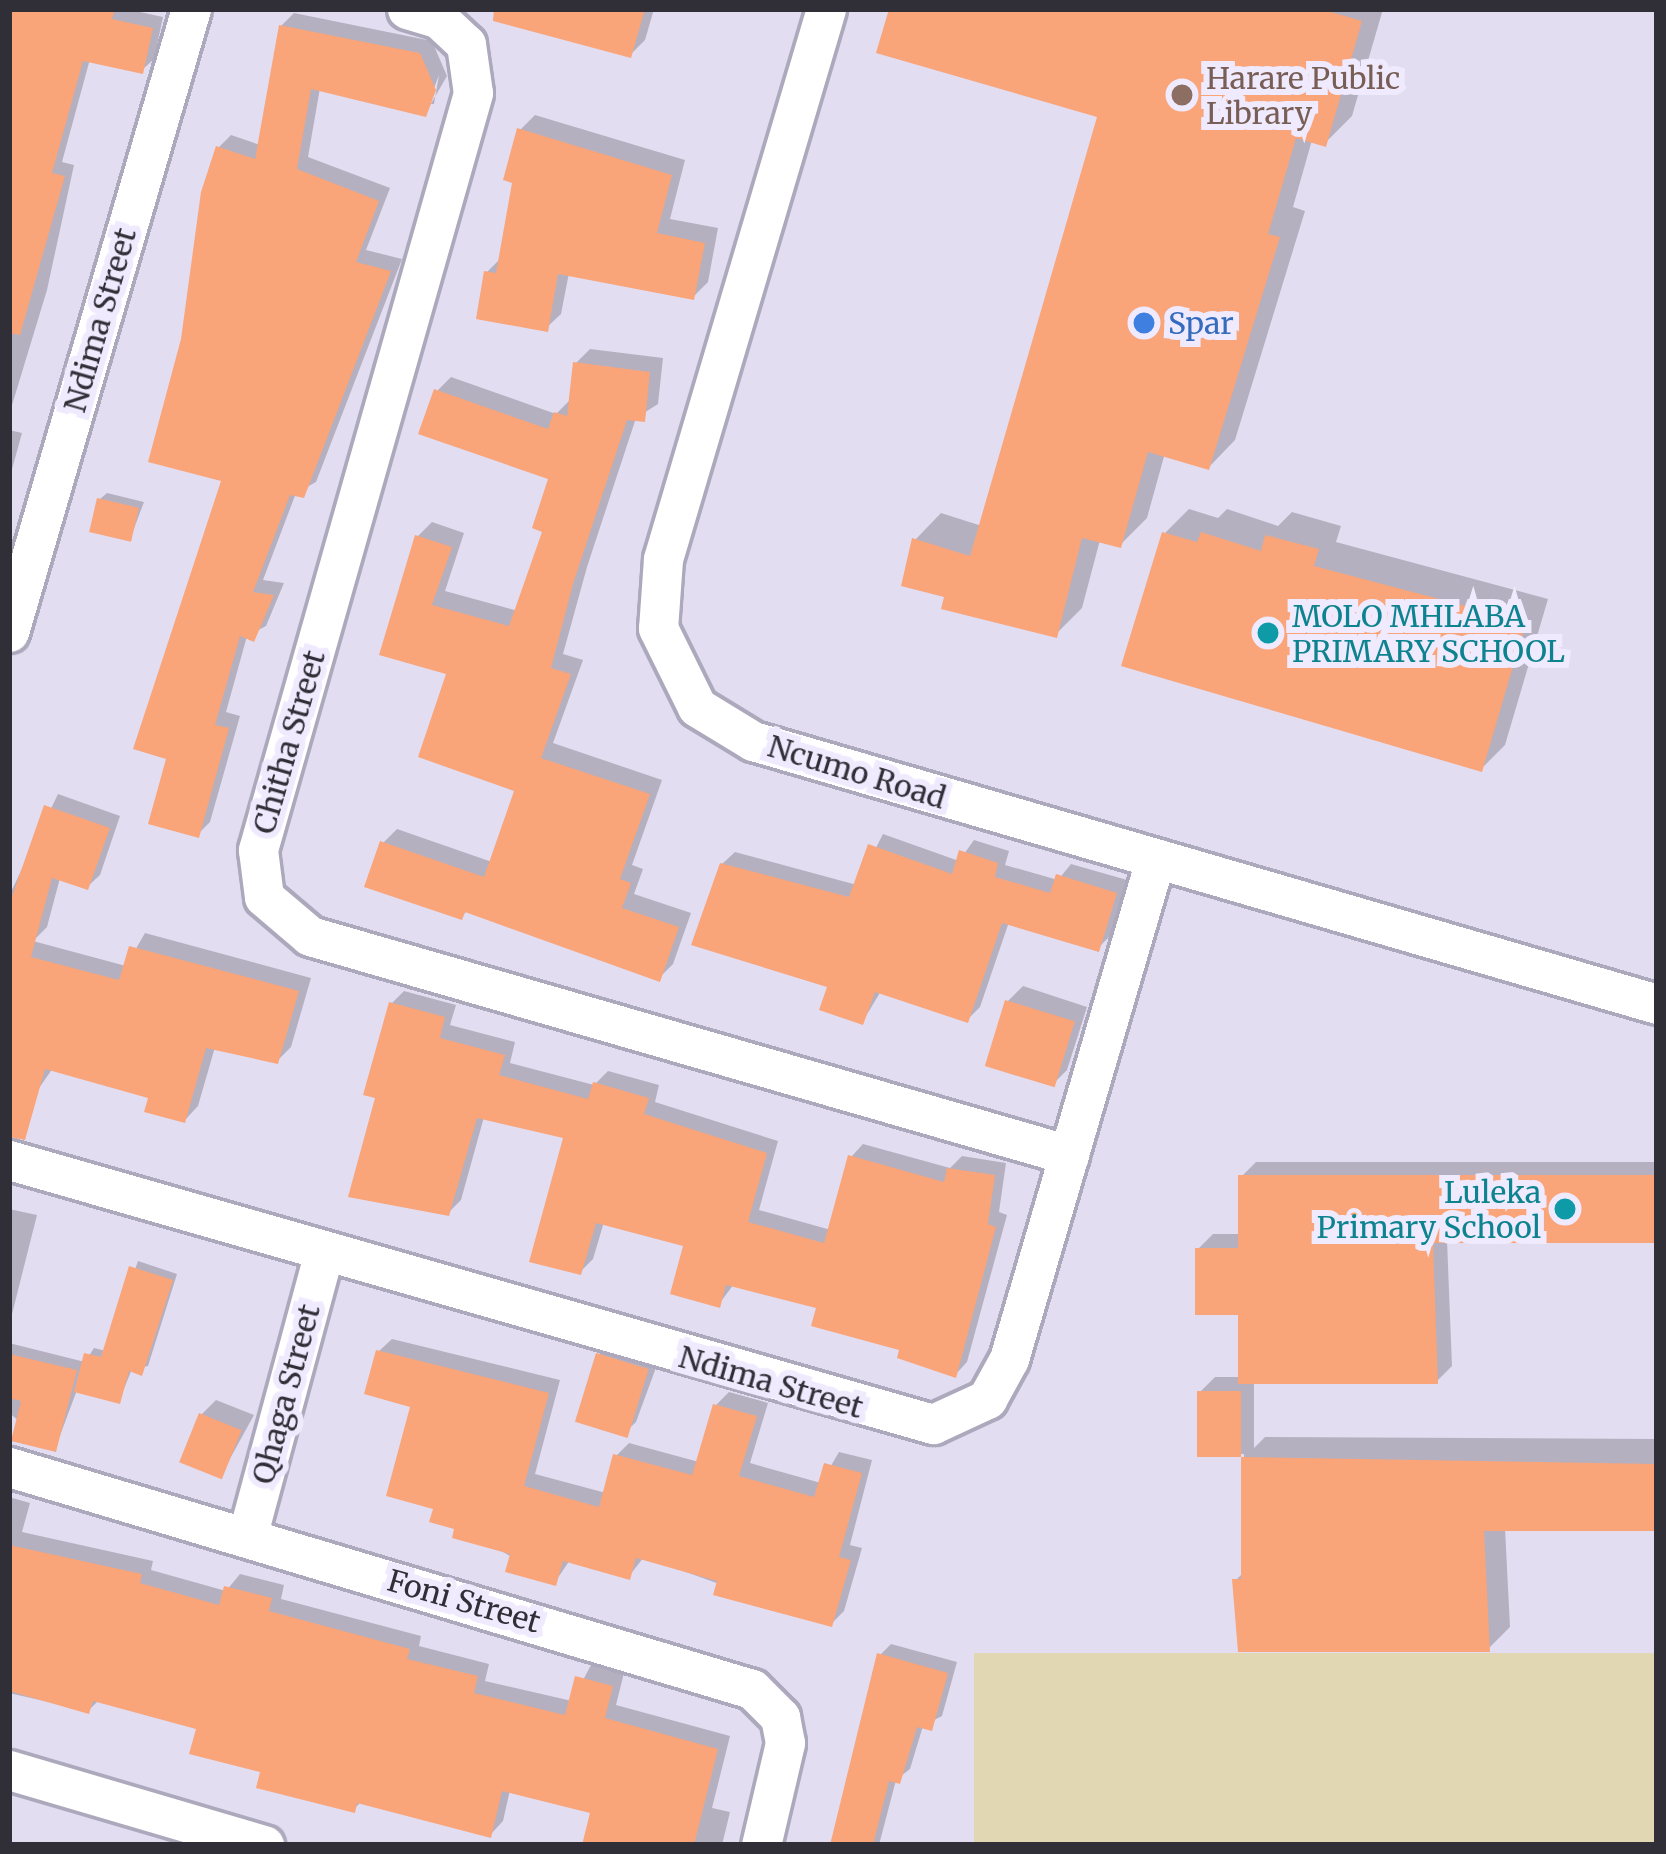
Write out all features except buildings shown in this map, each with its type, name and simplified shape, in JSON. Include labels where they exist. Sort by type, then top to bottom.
[{"type":"street","name":"Ndima Street","points":[[9,632],[191,9]]},
{"type":"street","name":"Chitha Street","points":[[407,9],[439,19],[466,44],[473,94],[258,850],[263,896],[310,936],[1070,1155]]},
{"type":"street","name":"Ncumo Road","points":[[826,9],[663,559],[658,628],[697,707],[753,741],[1657,1004]]},
{"type":"street","name":"Ndima Street","points":[[9,1160],[933,1424],[987,1399],[1003,1372],[1155,860]]},
{"type":"street","name":"Qhaga Street","points":[[247,1537],[324,1251]]},
{"type":"street","name":"Foni Street","points":[[9,1467],[752,1689],[780,1717],[785,1743],[761,1845]]},
{"type":"street","points":[[9,1770],[264,1845]]},
{"type":"sand","points":[[974,1653],[1657,1653],[1657,1845],[974,1845]]},
{"type":"place","name":"Harare Public Library","points":[[1182,95]]},
{"type":"place","name":"Spar","points":[[1144,323]]},
{"type":"place","name":"MOLO MHLABA PRIMARY SCHOOL","points":[[1268,633]]},
{"type":"place","name":"Luleka Primary School","points":[[1565,1209]]}]
